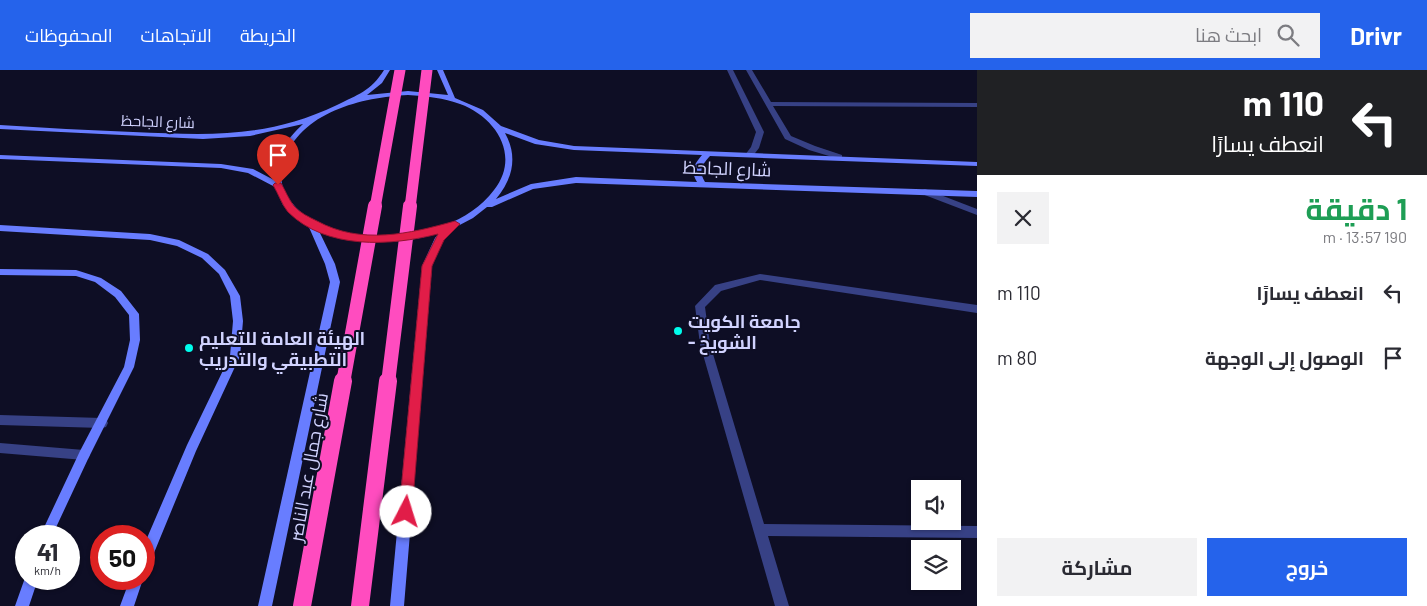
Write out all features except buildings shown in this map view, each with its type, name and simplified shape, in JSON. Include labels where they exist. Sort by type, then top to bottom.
[{"type":"highway","name":"شارع جمال عبد الناصر","points":[[302,606],[400,70]]},
{"type":"highway","points":[[360,606],[427,70]]},
{"type":"street","points":[[387,70],[380,82],[356,100],[314,118],[296,132],[284,148],[276,171],[278,185],[290,208],[311,223],[342,235],[380,240],[419,236],[455,224]]},
{"type":"street","points":[[440,70],[453,100]]},
{"type":"street","points":[[356,100],[408,93],[453,100],[474,108],[498,128],[505,138],[509,152],[508,171],[499,190],[481,208],[455,224],[440,238],[427,266],[397,606]]},
{"type":"street","name":"شارع الجاحظ","points":[[0,128],[210,137],[263,130],[314,118]]},
{"type":"street","name":"شارع الجاحظ","points":[[498,128],[538,142],[574,148],[839,157],[977,164]]},
{"type":"street","points":[[702,183],[696,175],[696,166],[707,154]]},
{"type":"street","points":[[0,157],[221,166],[250,171],[278,185]]},
{"type":"street","name":"شارع الجاحظ","points":[[481,208],[531,187],[558,181],[593,180],[977,194]]},
{"type":"street","points":[[265,606],[335,282],[330,264],[311,223]]},
{"type":"street","points":[[0,228],[150,237],[179,243],[205,256],[222,272],[235,296],[238,321],[235,356],[191,449],[155,534]]},
{"type":"street","points":[[0,235],[14,228]]},
{"type":"street","points":[[0,272],[76,273],[98,280],[118,294],[134,314],[134,340],[129,367],[51,525]]},
{"type":"street","points":[[22,606],[27,590]]},
{"type":"street","points":[[127,606],[132,590]]},
{"type":"lane","points":[[730,70],[760,132],[756,148],[749,155]]},
{"type":"lane","points":[[749,70],[788,137],[839,157]]},
{"type":"lane","points":[[768,104],[977,105]]},
{"type":"lane","points":[[925,192],[977,212]]},
{"type":"lane","points":[[782,606],[705,344],[700,306],[718,288],[760,277],[977,309]]},
{"type":"lane","points":[[0,420],[102,423]]},
{"type":"lane","points":[[0,448],[84,455]]},
{"type":"lane","points":[[759,530],[977,532]]},
{"type":"place","name":"جامعة الكويت - الشويخ","points":[[678,331]]},
{"type":"place","name":"الهيئة العامة للتعليم التطبيقي والتدريب","points":[[189,348]]},
{"type":"route","points":[[278,185],[290,208],[299,216],[326,231],[342,235],[380,240],[401,238],[419,236],[455,224],[440,238],[427,266],[406,512]]}]
